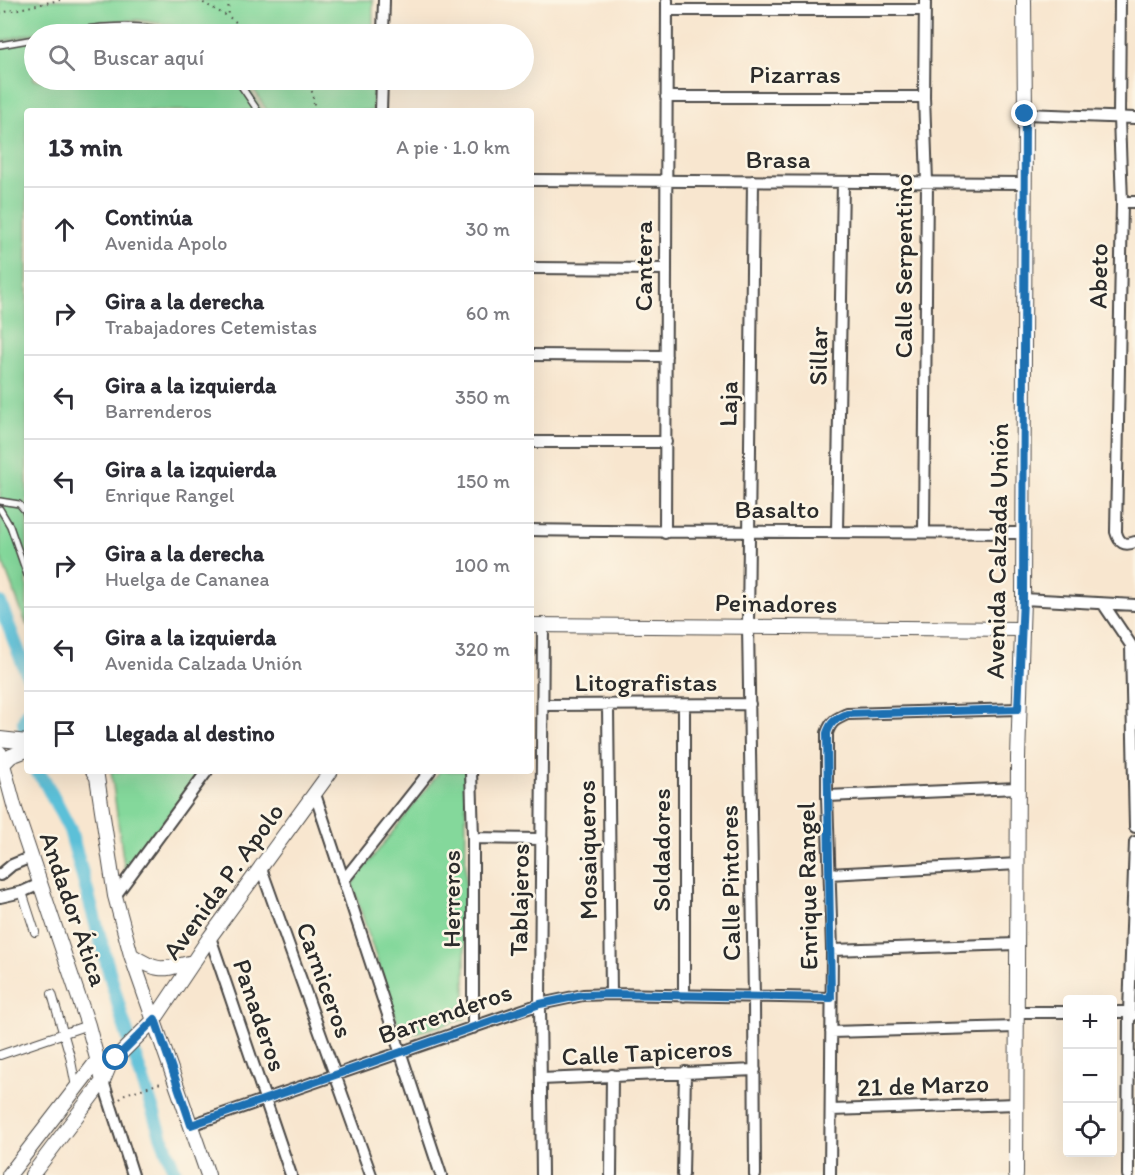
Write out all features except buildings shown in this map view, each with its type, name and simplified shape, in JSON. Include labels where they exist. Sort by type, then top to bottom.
[{"type":"street","points":[[383,24],[384,0]]},
{"type":"street","name":"Avenida Calzada Unión","points":[[1016,1175],[1018,709],[1023,599],[1024,0]]},
{"type":"street","name":"Abeto","points":[[1120,0],[1119,118],[1122,202],[1116,532],[1122,543],[1132,543]]},
{"type":"street","points":[[667,5],[925,5]]},
{"type":"street","name":"Cantera","points":[[665,533],[667,5]]},
{"type":"street","name":"Calle Serpentino","points":[[924,532],[927,182],[924,97],[925,5]]},
{"type":"street","points":[[381,108],[382,90]]},
{"type":"street","name":"Pizarras","points":[[666,97],[924,97]]},
{"type":"street","points":[[1025,114],[1135,117]]},
{"type":"street","name":"Brasa","points":[[534,180],[1024,183]]},
{"type":"street","name":"Laja","points":[[748,626],[753,181]]},
{"type":"street","name":"Sillar","points":[[837,531],[843,182]]},
{"type":"street","points":[[1122,202],[1135,202]]},
{"type":"street","points":[[534,268],[666,269]]},
{"type":"street","points":[[534,355],[666,356]]},
{"type":"street","points":[[534,442],[666,442]]},
{"type":"street","name":"Basalto","points":[[534,530],[665,533],[1023,532]]},
{"type":"street","points":[[1023,599],[1135,605]]},
{"type":"street","points":[[1104,605],[1133,648],[1135,827]]},
{"type":"street","name":"Peinadores","points":[[537,625],[1021,629]]},
{"type":"street","name":"Tablajeros","points":[[537,625],[543,705],[540,1004],[542,1175]]},
{"type":"street","name":"Calle Pintores","points":[[748,626],[755,1070],[754,1175]]},
{"type":"street","name":"Litografistas","points":[[543,705],[750,704]]},
{"type":"street","name":"Soldadores","points":[[684,705],[684,996]]},
{"type":"street","name":"Mosaiqueros","points":[[608,706],[611,994]]},
{"type":"street","name":"Enrique Rangel","points":[[831,1175],[832,950],[827,796],[827,733],[830,724],[847,714],[1018,709]]},
{"type":"street","points":[[4,740],[24,742]]},
{"type":"street","points":[[4,758],[24,751]]},
{"type":"street","name":"Andador Ática","points":[[4,758],[31,857],[88,1025],[108,1061],[103,1082]]},
{"type":"street","points":[[95,774],[115,896],[131,955],[208,1175]]},
{"type":"street","points":[[115,896],[205,774]]},
{"type":"street","name":"Avenida P. Apolo","points":[[9,1175],[76,1087],[155,1019],[210,937],[329,774]]},
{"type":"street","points":[[343,881],[428,774]]},
{"type":"street","name":"Herreros","points":[[471,774],[474,838],[473,1028]]},
{"type":"street","points":[[827,796],[1018,789]]},
{"type":"street","points":[[315,794],[441,1175]]},
{"type":"street","points":[[474,838],[542,839]]},
{"type":"street","points":[[1128,1175],[1135,842]]},
{"type":"street","points":[[0,875],[12,865],[31,857]]},
{"type":"street","points":[[829,874],[1018,864]]},
{"type":"street","name":"Carniceros","points":[[261,868],[371,1175]]},
{"type":"street","points":[[0,897],[22,892],[40,884]]},
{"type":"street","points":[[22,892],[35,932]]},
{"type":"street","name":"Panaderos","points":[[210,937],[291,1175]]},
{"type":"street","points":[[832,950],[1017,944]]},
{"type":"street","points":[[131,955],[151,967],[165,970],[193,962]]},
{"type":"street","points":[[52,994],[76,1087]]},
{"type":"street","name":"Barrenderos","points":[[191,1125],[540,1004],[583,995],[831,998]]},
{"type":"street","points":[[1017,1012],[1063,1012]]},
{"type":"street","points":[[1117,1013],[1132,1016]]},
{"type":"street","points":[[0,1055],[88,1025]]},
{"type":"street","points":[[831,1032],[1017,1027]]},
{"type":"street","name":"Calle Tapiceros","points":[[541,1079],[755,1070]]},
{"type":"street","points":[[683,1175],[685,1072]]},
{"type":"street","points":[[611,1175],[612,1075]]},
{"type":"street","points":[[34,1174],[103,1082]]},
{"type":"street","points":[[103,1082],[133,1175]]},
{"type":"street","name":"21 de Marzo","points":[[831,1110],[1017,1104]]},
{"type":"street","points":[[27,1151],[34,1174]]},
{"type":"lane","points":[[0,45],[24,41]]},
{"type":"lane","points":[[244,90],[256,108]]},
{"type":"lane","points":[[0,501],[19,504],[24,510]]},
{"type":"lane","points":[[0,509],[10,526],[24,566]]},
{"type":"path","points":[[0,13],[60,0]]},
{"type":"path","points":[[198,0],[239,24]]},
{"type":"path","points":[[228,0],[228,16]]},
{"type":"path","points":[[311,90],[315,108]]},
{"type":"path","points":[[125,1094],[163,1083]]},
{"type":"green space","points":[[0,0],[373,0],[373,24],[164,24],[138,20],[24,24],[24,35],[0,41]]},
{"type":"green space","points":[[138,23],[144,24],[80,24]]},
{"type":"green space","points":[[24,37],[24,90],[250,90],[261,108],[24,108],[24,618],[0,555],[0,43]]},
{"type":"green space","points":[[254,90],[373,90],[373,108],[265,108]]},
{"type":"green space","points":[[111,774],[200,774],[125,873]]},
{"type":"green space","points":[[438,774],[466,774],[465,1019],[402,1037],[352,884]]},
{"type":"waterway","points":[[0,603],[24,666]]},
{"type":"waterway","points":[[39,774],[70,830],[122,1018],[176,1175]]},
{"type":"route","points":[[116,1058],[155,1019],[191,1125],[540,1004],[566,998],[611,994],[831,998],[832,950],[827,796],[827,733],[830,724],[847,714],[1018,709],[1023,599],[1025,114]]}]
